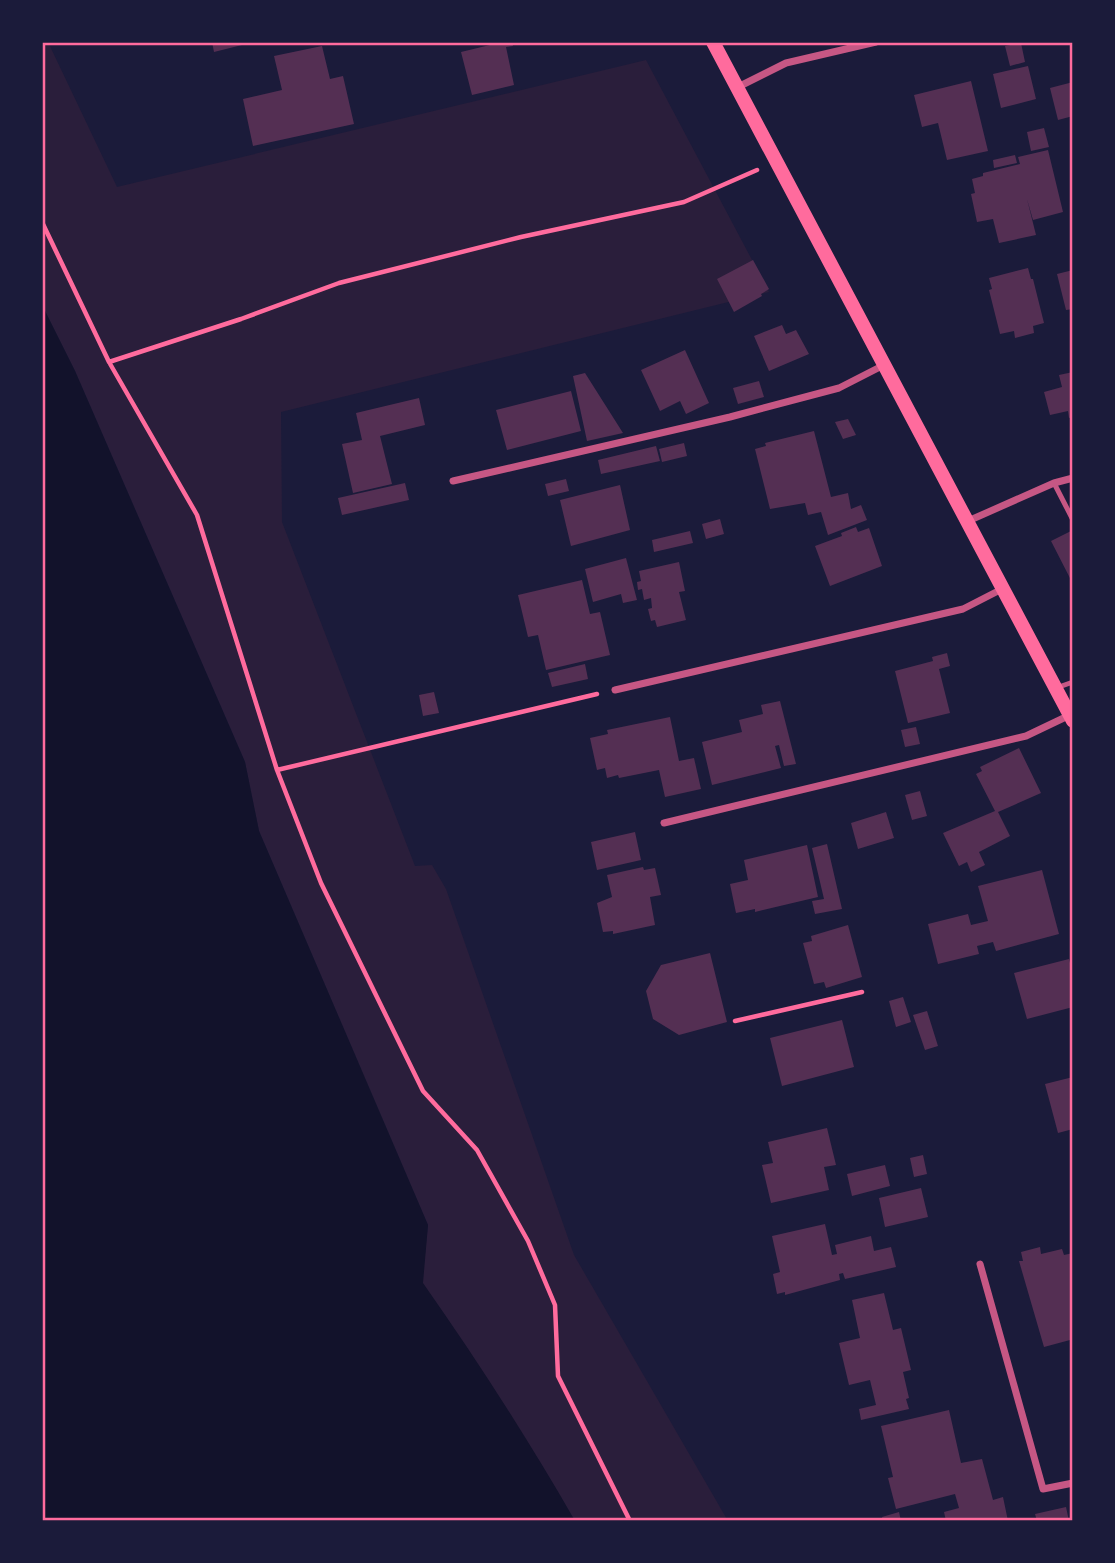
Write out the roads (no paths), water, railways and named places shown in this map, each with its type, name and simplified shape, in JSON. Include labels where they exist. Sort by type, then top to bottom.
[{"type":"main road","points":[[713,42],[1072,718]]},
{"type":"street","points":[[738,87],[786,63],[876,42]]},
{"type":"street","points":[[453,481],[730,417],[839,388],[885,365]]},
{"type":"street","points":[[968,521],[1054,483],[1073,478]]},
{"type":"street","points":[[615,690],[962,609],[1003,588]]},
{"type":"street","points":[[664,823],[1026,736],[1072,718]]},
{"type":"street","points":[[980,1264],[1043,1489],[1073,1483]]},
{"type":"lane","points":[[1054,483],[1070,508],[1073,520]]},
{"type":"lane","points":[[1056,688],[1073,682]]}]
